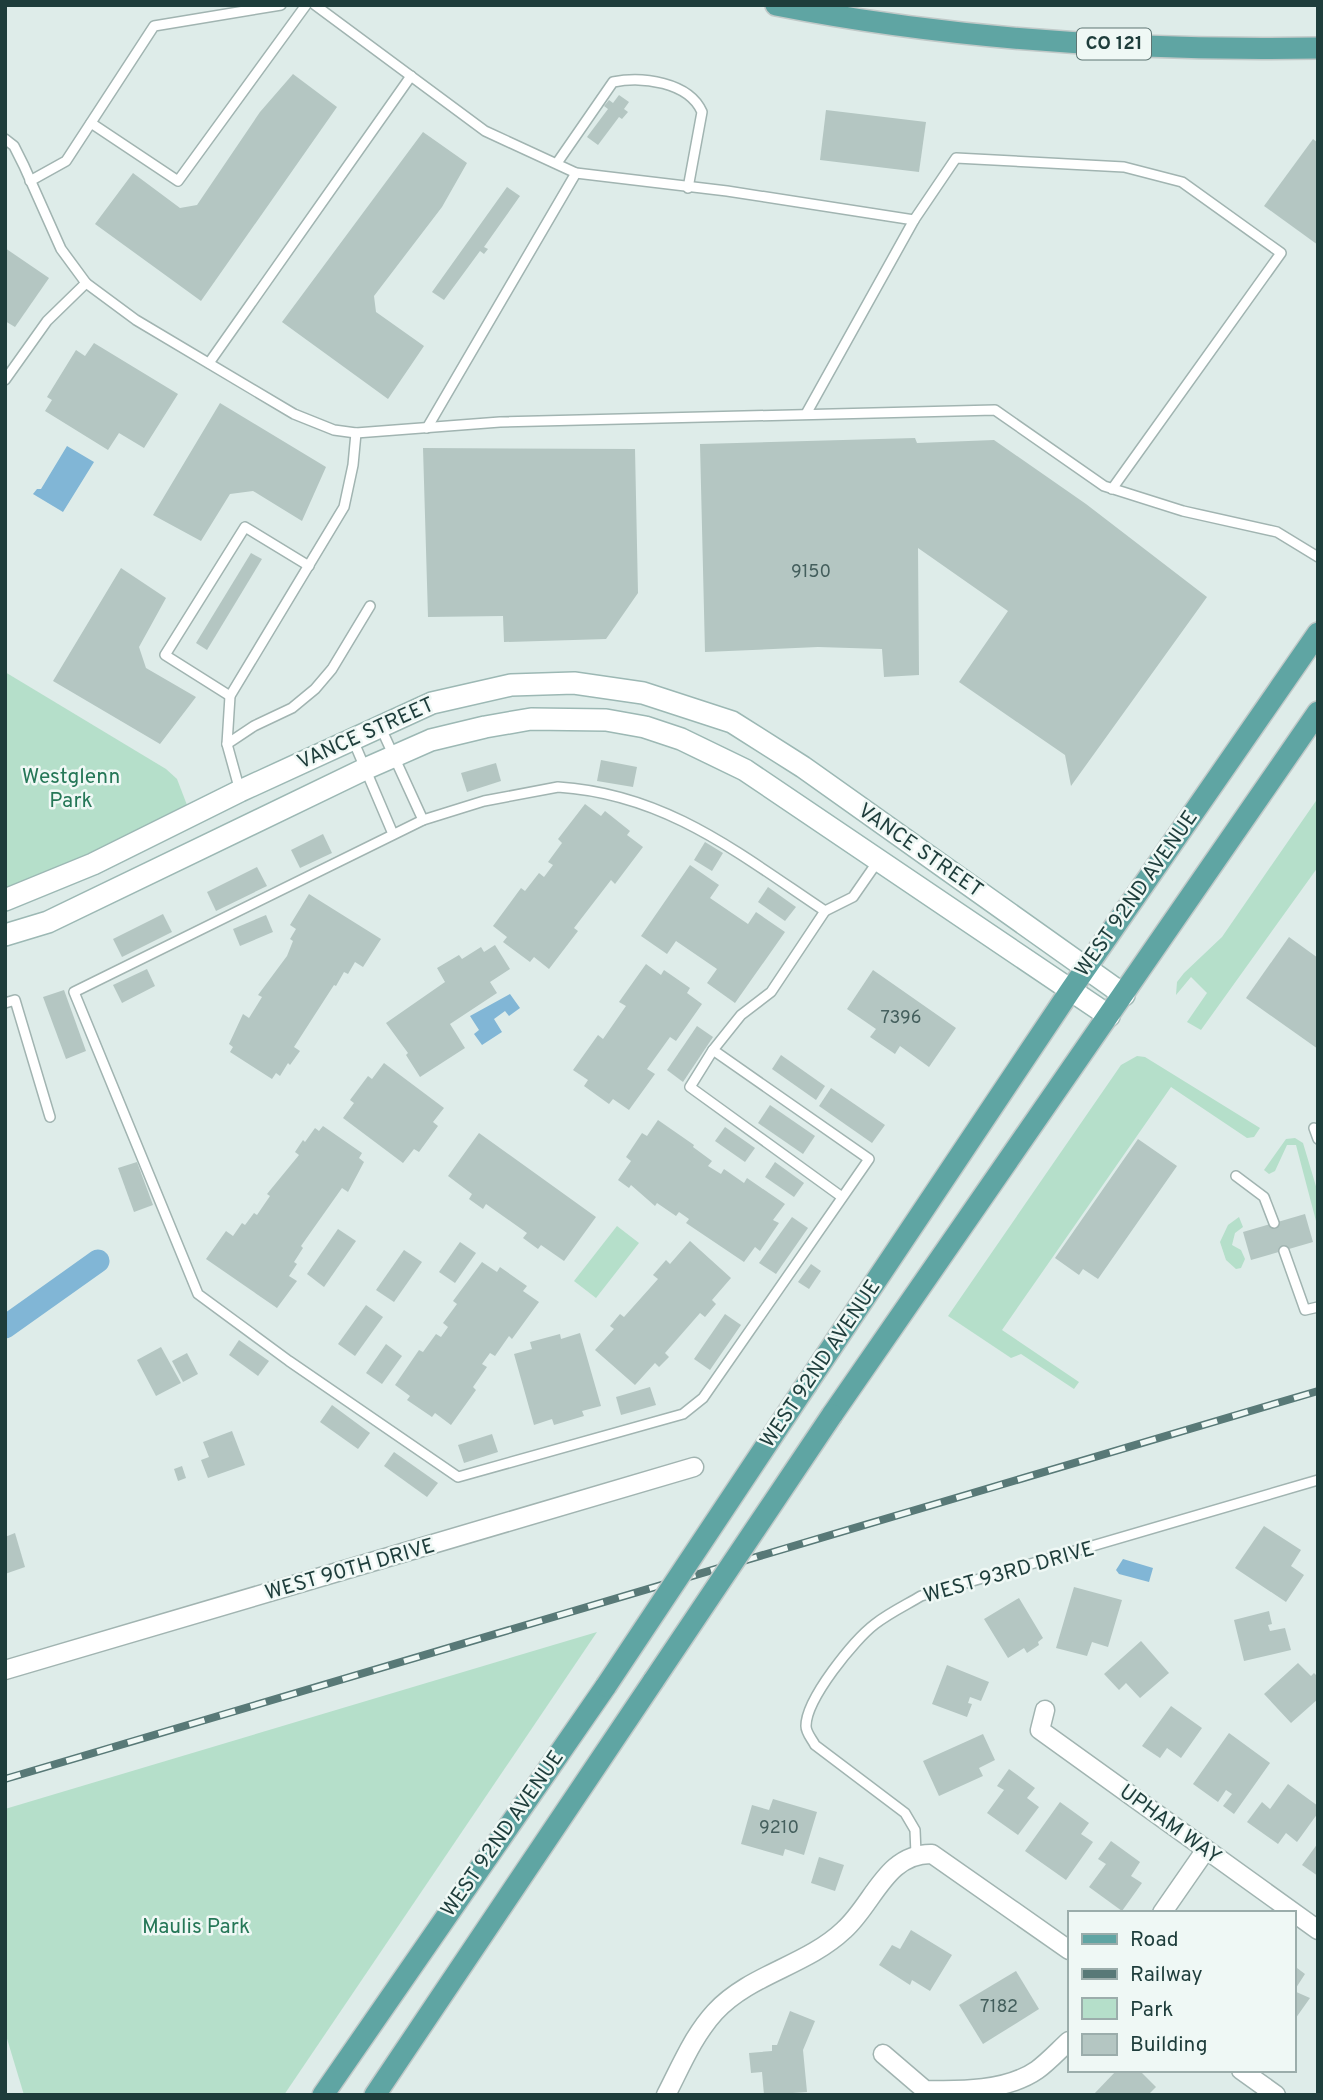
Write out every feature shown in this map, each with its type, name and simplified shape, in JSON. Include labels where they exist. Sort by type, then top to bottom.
[{"type":"main road","name":"CO 121","points":[[776,5],[922,28],[1039,41],[1314,48]]},
{"type":"main road","name":"WEST 92ND AVENUE","points":[[323,2095],[606,1686],[1070,991],[1318,634]]},
{"type":"main road","name":"WEST 92ND AVENUE","points":[[375,2095],[832,1415],[1318,712]]},
{"type":"street","name":"VANCE STREET","points":[[5,900],[93,864],[240,791],[432,703],[511,685],[538,683],[607,686],[698,709],[732,722],[763,740],[1124,995]]},
{"type":"street","name":"VANCE STREET","points":[[5,936],[48,922],[365,769],[431,740],[531,719],[606,720],[645,727],[722,757],[1109,1016]]},
{"type":"street","name":"WEST 90TH DRIVE","points":[[5,1670],[570,1506],[694,1467]]},
{"type":"street","name":"UPHAM WAY","points":[[1045,1710],[1040,1730],[1291,1911]]},
{"type":"street","points":[[1163,1911],[1205,1851]]},
{"type":"street","points":[[666,2095],[696,2036],[715,2011],[737,1992],[819,1952],[846,1928],[897,1864],[924,1854],[1068,1949]]},
{"type":"street","name":"UPHAM WAY","points":[[1295,1914],[1318,1930]]},
{"type":"street","points":[[883,2053],[925,2090],[951,2091],[997,2085],[1035,2071],[1068,2042]]},
{"type":"street","points":[[1244,2072],[1276,2095]]},
{"type":"lane","points":[[30,181],[66,161],[154,26],[281,5]]},
{"type":"lane","points":[[91,123],[178,181],[306,5]]},
{"type":"lane","points":[[315,5],[485,131],[576,173],[914,220]]},
{"type":"lane","points":[[209,363],[411,76]]},
{"type":"lane","points":[[557,163],[613,82],[630,78],[647,80],[690,94],[702,112],[688,188]]},
{"type":"lane","points":[[5,139],[14,146],[61,249],[86,283],[136,320],[294,414],[334,430],[356,433],[507,422],[995,410],[1104,486],[1183,512],[1278,532],[1318,557]]},
{"type":"lane","points":[[806,414],[914,220],[956,158],[1124,167],[1182,182],[1281,253],[1112,489]]},
{"type":"lane","points":[[427,428],[576,173]]},
{"type":"lane","points":[[5,380],[9,365],[47,321],[86,283]]},
{"type":"lane","points":[[240,791],[227,744],[230,696],[344,507],[351,477],[356,433]]},
{"type":"lane","points":[[230,696],[165,655],[245,527],[309,566]]},
{"type":"lane","points":[[227,744],[254,726],[292,708],[315,689],[332,669],[370,606]]},
{"type":"lane","points":[[380,726],[422,820]]},
{"type":"lane","points":[[352,738],[393,834]]},
{"type":"lane","points":[[713,1050],[869,1159],[703,1398],[682,1414],[458,1477],[289,1361],[198,1294],[74,992],[422,820],[520,792],[558,787],[591,789],[639,801],[684,820],[714,836],[825,911]]},
{"type":"lane","points":[[842,1197],[690,1087],[713,1050],[741,1015],[771,992],[825,911],[853,897],[878,861]]},
{"type":"lane","points":[[5,1003],[15,1000],[50,1116]]},
{"type":"lane","points":[[1314,1128],[1318,1139]]},
{"type":"lane","points":[[1236,1176],[1264,1197],[1274,1223]]},
{"type":"lane","points":[[1284,1251],[1305,1310],[1318,1307]]},
{"type":"lane","name":"WEST 93RD DRIVE","points":[[924,1854],[905,1813],[815,1745],[807,1732],[806,1724],[811,1707],[829,1678],[874,1624],[922,1597],[1318,1480]]},
{"type":"green space","name":"Westglenn Park","points":[[5,672],[166,769],[177,779],[187,805],[47,875],[5,889]]},
{"type":"green space","points":[[1318,798],[1318,867],[1201,1030],[1187,1022],[1207,993],[1191,977],[1176,995],[1177,982],[1222,937]]},
{"type":"green space","points":[[1137,1056],[1145,1057],[1260,1128],[1254,1137],[1247,1138],[1171,1087],[1002,1330],[1079,1382],[1074,1389],[1021,1354],[1011,1358],[948,1316],[1121,1065]]},
{"type":"green space","points":[[1295,1138],[1303,1143],[1318,1193],[1316,1221],[1296,1145],[1287,1145],[1275,1171],[1269,1174],[1264,1170],[1286,1139]]},
{"type":"green space","points":[[1239,1217],[1243,1227],[1235,1233],[1232,1245],[1241,1250],[1245,1259],[1241,1268],[1236,1269],[1226,1260],[1220,1242],[1228,1225]]},
{"type":"green space","points":[[617,1226],[639,1243],[596,1298],[574,1281]]},
{"type":"green space","name":"Maulis Park","points":[[597,1632],[284,2095],[24,2095],[5,2032],[5,1809]]},
{"type":"water","points":[[67,446],[94,462],[63,512],[33,494],[37,489],[41,489]]},
{"type":"water","points":[[510,994],[520,1008],[509,1016],[505,1011],[494,1019],[502,1032],[482,1045],[474,1034],[479,1030],[470,1016]]},
{"type":"water","points":[[1123,1559],[1153,1568],[1149,1582],[1119,1574],[1116,1570]]},
{"type":"building","points":[[293,74],[337,107],[201,301],[95,224],[133,173],[180,208],[197,205],[260,112]]},
{"type":"building","points":[[619,95],[629,102],[624,109],[628,112],[622,119],[619,117],[598,145],[587,137],[608,109],[604,106],[609,100],[613,103]]},
{"type":"building","points":[[826,110],[926,122],[919,172],[820,160]]},
{"type":"building","points":[[423,132],[467,163],[442,207],[374,296],[376,312],[424,346],[388,399],[282,322]]},
{"type":"building","points":[[1313,139],[1318,143],[1318,245],[1264,206]]},
{"type":"building","points":[[507,187],[520,196],[484,247],[488,249],[484,254],[480,251],[444,300],[432,292]]},
{"type":"building","points":[[5,248],[49,278],[15,327],[5,321]]},
{"type":"building","points":[[94,343],[178,394],[144,448],[119,433],[108,450],[45,411],[52,400],[47,397],[76,350],[85,356]]},
{"type":"building","points":[[220,403],[326,467],[302,521],[253,491],[230,494],[201,541],[153,515]]},
{"type":"building","points":[[915,438],[917,443],[994,440],[1086,504],[1207,597],[1071,786],[1065,755],[959,682],[1008,611],[918,548],[919,675],[884,677],[882,649],[818,647],[705,652],[700,444]]},
{"type":"building","points":[[423,448],[635,449],[638,593],[606,639],[504,642],[503,616],[428,617]]},
{"type":"building","points":[[251,553],[262,559],[207,650],[196,643]]},
{"type":"building","points":[[121,568],[166,598],[139,647],[146,668],[196,697],[160,744],[53,681]]},
{"type":"building","points":[[601,760],[637,767],[633,787],[597,781]]},
{"type":"building","points":[[496,763],[501,781],[467,792],[461,773]]},
{"type":"building","points":[[585,804],[601,816],[605,811],[630,831],[627,835],[643,847],[615,884],[611,880],[574,928],[578,931],[549,969],[534,957],[530,962],[503,942],[507,937],[493,926],[521,888],[525,891],[539,873],[544,877],[553,865],[548,862],[562,843],[558,839]]},
{"type":"building","points":[[323,834],[332,853],[300,868],[291,850]]},
{"type":"building","points":[[705,842],[723,853],[712,871],[694,860]]},
{"type":"building","points":[[690,865],[719,885],[710,898],[748,924],[756,912],[785,932],[735,1003],[707,983],[717,969],[676,941],[667,954],[641,936]]},
{"type":"building","points":[[257,867],[267,886],[216,911],[207,892]]},
{"type":"building","points":[[768,887],[796,907],[785,921],[758,902]]},
{"type":"building","points":[[309,894],[381,939],[363,967],[355,962],[348,974],[344,972],[294,1047],[300,1051],[280,1076],[276,1073],[272,1079],[230,1052],[233,1047],[229,1044],[243,1014],[249,1018],[262,997],[258,995],[287,956],[293,941],[290,939],[296,929],[290,925]]},
{"type":"building","points":[[163,914],[172,932],[122,957],[113,939]]},
{"type":"building","points":[[266,915],[273,932],[240,946],[233,929]]},
{"type":"building","points":[[1289,937],[1318,958],[1318,1049],[1246,998]]},
{"type":"building","points":[[495,945],[510,969],[490,982],[497,993],[450,1024],[465,1048],[420,1077],[406,1055],[408,1053],[386,1023],[445,982],[437,968],[459,955],[462,959],[481,947],[484,952]]},
{"type":"building","points":[[646,964],[661,975],[664,970],[690,988],[687,993],[702,1004],[676,1041],[670,1037],[647,1069],[655,1074],[629,1110],[613,1099],[609,1104],[584,1086],[588,1080],[573,1070],[598,1035],[603,1039],[626,1006],[619,1002]]},
{"type":"building","points":[[147,969],[155,986],[122,1003],[113,985]]},
{"type":"building","points":[[873,970],[956,1028],[929,1067],[900,1046],[895,1054],[870,1037],[876,1029],[847,1009]]},
{"type":"building","points":[[64,990],[86,1051],[66,1059],[43,997]]},
{"type":"building","points":[[697,1026],[713,1037],[683,1082],[667,1070]]},
{"type":"building","points":[[781,1055],[825,1086],[816,1100],[772,1069]]},
{"type":"building","points":[[384,1063],[444,1108],[433,1122],[438,1126],[419,1152],[414,1149],[403,1163],[343,1118],[354,1103],[350,1100],[368,1076],[372,1079]]},
{"type":"building","points":[[831,1088],[885,1125],[872,1143],[819,1106]]},
{"type":"building","points":[[770,1105],[815,1136],[803,1154],[758,1123]]},
{"type":"building","points":[[658,1120],[712,1161],[708,1166],[721,1174],[724,1169],[744,1183],[747,1178],[785,1204],[773,1220],[779,1223],[760,1251],[755,1247],[744,1262],[686,1223],[689,1219],[679,1212],[676,1216],[657,1203],[655,1206],[631,1185],[629,1188],[618,1180],[631,1161],[626,1157],[642,1133],[647,1136]]},
{"type":"building","points":[[323,1126],[362,1153],[359,1158],[364,1162],[348,1192],[342,1188],[301,1246],[303,1248],[294,1262],[297,1264],[289,1276],[297,1281],[277,1308],[206,1259],[226,1231],[233,1236],[242,1223],[245,1225],[254,1213],[257,1215],[270,1196],[267,1194],[299,1155],[295,1152],[303,1140],[305,1142],[315,1128],[319,1131]]},
{"type":"building","points":[[725,1127],[755,1148],[745,1162],[715,1141]]},
{"type":"building","points":[[479,1133],[596,1217],[564,1261],[541,1245],[538,1249],[523,1238],[527,1233],[486,1204],[483,1209],[469,1199],[472,1194],[448,1176]]},
{"type":"building","points":[[1138,1139],[1177,1166],[1098,1279],[1083,1269],[1079,1275],[1055,1258]]},
{"type":"building","points":[[137,1162],[153,1205],[134,1212],[118,1168]]},
{"type":"building","points":[[775,1162],[804,1183],[794,1197],[765,1177]]},
{"type":"building","points":[[1305,1214],[1313,1242],[1251,1260],[1243,1232]]},
{"type":"building","points":[[792,1217],[808,1228],[776,1274],[759,1263]]},
{"type":"building","points":[[338,1229],[356,1241],[324,1287],[307,1274]]},
{"type":"building","points":[[690,1241],[731,1278],[712,1300],[716,1304],[705,1317],[700,1313],[665,1353],[669,1357],[659,1367],[655,1363],[635,1385],[595,1350],[614,1329],[610,1326],[620,1314],[624,1317],[658,1279],[653,1275],[666,1260],[670,1264]]},
{"type":"building","points":[[460,1242],[476,1253],[455,1283],[439,1272]]},
{"type":"building","points":[[404,1250],[422,1262],[394,1302],[376,1290]]},
{"type":"building","points":[[482,1262],[497,1272],[500,1267],[527,1286],[523,1291],[539,1302],[512,1339],[509,1336],[495,1356],[490,1353],[482,1364],[487,1367],[473,1387],[476,1390],[451,1425],[435,1413],[432,1417],[407,1400],[410,1396],[395,1385],[419,1350],[423,1352],[436,1334],[441,1337],[448,1327],[443,1323],[457,1304],[453,1301]]},
{"type":"building","points":[[811,1264],[821,1271],[809,1289],[798,1282]]},
{"type":"building","points":[[366,1305],[383,1317],[355,1356],[338,1344]]},
{"type":"building","points":[[725,1314],[741,1325],[710,1370],[694,1359]]},
{"type":"building","points":[[580,1333],[601,1406],[582,1411],[584,1416],[554,1425],[552,1419],[534,1425],[514,1354],[532,1349],[530,1342],[560,1334],[561,1339]]},
{"type":"building","points":[[239,1340],[269,1361],[258,1376],[229,1355]]},
{"type":"building","points":[[386,1344],[402,1356],[382,1384],[366,1373]]},
{"type":"building","points":[[161,1347],[181,1383],[156,1396],[137,1360]]},
{"type":"building","points":[[187,1353],[198,1374],[183,1382],[172,1361]]},
{"type":"building","points":[[650,1387],[656,1405],[621,1415],[616,1397]]},
{"type":"building","points":[[332,1405],[370,1433],[358,1449],[320,1422]]},
{"type":"building","points":[[232,1431],[245,1465],[208,1478],[201,1460],[209,1457],[203,1442]]},
{"type":"building","points":[[492,1434],[498,1452],[464,1463],[458,1445]]},
{"type":"building","points":[[394,1452],[438,1483],[427,1497],[384,1466]]},
{"type":"building","points":[[182,1466],[186,1478],[178,1481],[174,1469]]},
{"type":"building","points":[[1264,1526],[1301,1550],[1291,1566],[1304,1575],[1286,1602],[1235,1568]]},
{"type":"building","points":[[15,1533],[25,1567],[5,1574],[5,1537]]},
{"type":"building","points":[[1074,1587],[1122,1600],[1108,1647],[1092,1642],[1087,1656],[1056,1648]]},
{"type":"building","points":[[1019,1598],[1043,1638],[1038,1642],[1039,1645],[1027,1653],[1024,1648],[1008,1658],[984,1619]]},
{"type":"building","points":[[1269,1611],[1272,1624],[1268,1625],[1270,1631],[1285,1628],[1291,1650],[1244,1661],[1234,1620]]},
{"type":"building","points":[[1141,1641],[1169,1673],[1140,1698],[1126,1683],[1119,1690],[1104,1674]]},
{"type":"building","points":[[1298,1663],[1311,1676],[1314,1673],[1318,1677],[1318,1699],[1291,1723],[1264,1694]]},
{"type":"building","points":[[947,1665],[989,1682],[981,1701],[970,1697],[968,1703],[972,1704],[967,1717],[932,1704]]},
{"type":"building","points":[[1171,1706],[1202,1728],[1181,1758],[1167,1748],[1160,1758],[1142,1746]]},
{"type":"building","points":[[1229,1733],[1270,1763],[1234,1814],[1223,1806],[1232,1794],[1226,1790],[1218,1802],[1193,1784]]},
{"type":"building","points":[[983,1734],[995,1760],[979,1768],[983,1776],[939,1796],[923,1761]]},
{"type":"building","points":[[1009,1769],[1035,1788],[1027,1798],[1039,1807],[1018,1835],[987,1813],[1004,1790],[997,1786]]},
{"type":"building","points":[[1288,1784],[1318,1806],[1318,1813],[1297,1842],[1286,1833],[1278,1844],[1247,1822],[1262,1802],[1270,1809]]},
{"type":"building","points":[[773,1799],[817,1812],[804,1855],[785,1849],[783,1856],[741,1844],[752,1805],[769,1810]]},
{"type":"building","points":[[1060,1802],[1089,1823],[1081,1834],[1093,1842],[1066,1880],[1025,1851]]},
{"type":"building","points":[[1111,1841],[1140,1862],[1131,1876],[1142,1883],[1122,1911],[1089,1887],[1106,1864],[1098,1859]]},
{"type":"building","points":[[1318,1843],[1318,1876],[1302,1865]]},
{"type":"building","points":[[819,1857],[844,1865],[835,1891],[811,1883]]},
{"type":"building","points":[[911,1930],[952,1955],[930,1991],[912,1980],[910,1985],[879,1965],[892,1945],[900,1949]]},
{"type":"building","points":[[1295,1966],[1305,1974],[1295,1989]]},
{"type":"building","points":[[1016,1971],[1039,2009],[983,2044],[959,2005]]},
{"type":"building","points":[[1295,1991],[1310,1998],[1295,2019]]},
{"type":"building","points":[[790,2011],[815,2021],[803,2050],[807,2092],[764,2095],[762,2072],[751,2073],[749,2053],[772,2051],[772,2045],[777,2045]]},
{"type":"building","points":[[1115,2072],[1141,2072],[1156,2087],[1148,2095],[1093,2095]]},
{"type":"waterway","points":[[5,1327],[98,1261]]},
{"type":"railway","points":[[5,1779],[1318,1391]]}]
